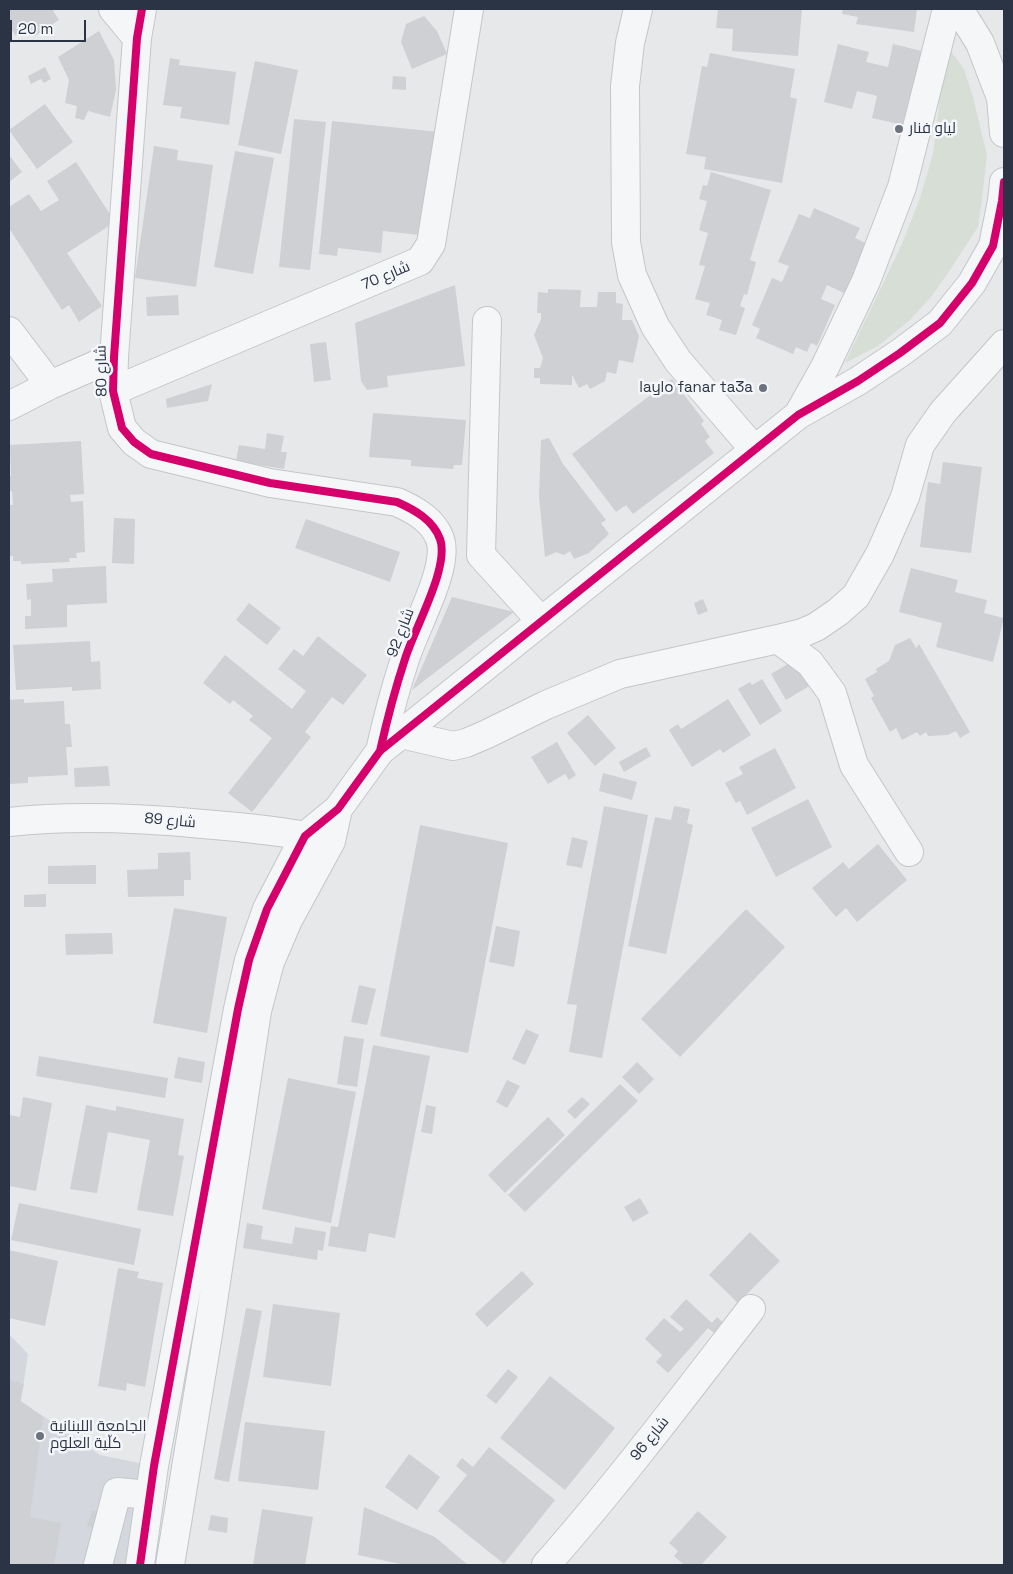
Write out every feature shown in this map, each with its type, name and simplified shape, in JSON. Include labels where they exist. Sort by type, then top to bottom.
[{"type":"street","points":[[114,9],[137,38]]},
{"type":"street","name":"شارع 80","points":[[142,9],[137,38],[114,356],[114,391],[122,428],[134,442],[151,454],[270,483],[397,502],[411,508],[434,527]]},
{"type":"street","name":"شارع 70","points":[[114,391],[420,261],[431,244],[469,9]]},
{"type":"street","points":[[638,9],[630,43],[625,86],[626,242],[632,275],[655,326],[678,360],[754,449]]},
{"type":"street","points":[[798,415],[825,367],[866,281],[902,187],[947,9]]},
{"type":"street","points":[[959,9],[996,65],[1004,132]]},
{"type":"street","points":[[170,1565],[211,1318],[247,1010],[249,960],[267,909],[305,836],[338,809],[380,751],[401,734],[798,415],[858,381],[900,353],[940,322],[972,283],[993,246],[1004,182]]},
{"type":"street","points":[[487,321],[481,555],[541,621]]},
{"type":"street","points":[[9,331],[50,385]]},
{"type":"street","points":[[401,734],[453,746],[466,743],[546,705],[620,674],[778,639],[802,633],[816,627],[838,612],[856,596],[880,554],[905,497],[920,445],[943,412],[1004,344]]},
{"type":"street","points":[[9,406],[114,356]]},
{"type":"street","name":"شارع 92","points":[[380,751],[387,719],[406,656],[441,561],[442,549],[440,539],[434,527]]},
{"type":"street","points":[[778,639],[810,663],[832,693],[854,765],[908,852]]},
{"type":"street","points":[[140,1565],[150,1494],[247,1010],[288,920],[331,841],[338,809]]},
{"type":"street","name":"شارع 89","points":[[9,822],[64,818],[140,818],[230,826],[331,841]]},
{"type":"street","name":"شارع 96","points":[[546,1565],[572,1536],[662,1424],[751,1309]]},
{"type":"street","points":[[98,1565],[117,1492],[150,1494]]},
{"type":"shaded area","points":[[950,50],[964,69],[987,155],[978,227],[931,297],[910,320],[878,346],[845,363],[902,244],[920,198],[933,154],[940,97]]},
{"type":"shaded area","name":"الجامعة اللبنانية كلّية العلوم","points":[[9,1334],[28,1354],[21,1401],[100,1455],[154,1466],[143,1565],[9,1565]]},
{"type":"building","points":[[9,9],[52,9],[59,20],[35,36],[28,27],[16,36],[9,26]]},
{"type":"building","points":[[718,9],[802,9],[798,56],[732,51],[733,29],[716,28]]},
{"type":"building","points":[[843,9],[917,9],[914,32],[856,24],[858,17],[842,14]]},
{"type":"building","points":[[424,16],[437,31],[447,54],[412,69],[401,42],[406,24]]},
{"type":"building","points":[[99,31],[114,60],[116,90],[110,117],[88,111],[84,120],[75,118],[77,106],[65,103],[69,80],[58,57]]},
{"type":"building","points":[[838,44],[869,52],[866,62],[888,67],[893,44],[930,53],[912,127],[872,118],[877,96],[857,91],[852,109],[824,102]]},
{"type":"building","points":[[710,53],[795,69],[790,97],[797,99],[782,183],[704,169],[706,157],[686,154],[702,66],[707,67]]},
{"type":"building","points":[[170,58],[180,60],[179,65],[236,72],[229,125],[180,118],[182,107],[163,105]]},
{"type":"building","points":[[255,61],[298,70],[281,154],[238,145]]},
{"type":"building","points":[[45,67],[51,79],[44,83],[41,79],[31,84],[28,76]]},
{"type":"building","points":[[393,76],[406,77],[406,90],[392,89]]},
{"type":"building","points":[[45,104],[73,142],[37,169],[9,130]]},
{"type":"building","points":[[294,119],[326,122],[310,270],[279,267]]},
{"type":"building","points":[[332,121],[439,132],[429,236],[383,231],[381,253],[338,248],[337,256],[319,254]]},
{"type":"building","points":[[154,146],[178,150],[177,160],[213,165],[196,287],[135,278]]},
{"type":"building","points":[[235,151],[274,158],[253,274],[214,267]]},
{"type":"building","points":[[9,155],[22,172],[9,182]]},
{"type":"building","points":[[76,162],[115,222],[67,253],[102,306],[79,322],[69,305],[62,310],[9,228],[9,207],[29,194],[41,211],[59,200],[47,181]]},
{"type":"building","points":[[711,172],[771,190],[750,260],[756,262],[747,295],[744,294],[740,306],[745,308],[736,335],[719,330],[722,320],[706,315],[710,303],[695,299],[705,266],[699,265],[708,233],[699,230],[707,201],[699,199],[703,185],[707,186]]},
{"type":"building","points":[[814,208],[860,228],[855,238],[867,244],[846,294],[827,285],[821,299],[835,305],[817,346],[811,343],[807,352],[796,347],[793,354],[756,338],[760,329],[752,325],[772,278],[782,282],[789,266],[778,262],[799,214],[810,218]]},
{"type":"building","points":[[455,285],[465,366],[387,376],[388,387],[367,390],[361,381],[355,323]]},
{"type":"building","points":[[548,289],[581,290],[580,307],[597,307],[598,292],[616,292],[616,303],[623,304],[622,320],[632,320],[639,336],[633,363],[619,360],[616,374],[607,372],[605,381],[590,389],[587,384],[579,388],[572,375],[572,385],[540,384],[540,378],[534,378],[534,368],[540,368],[543,358],[534,335],[541,319],[541,313],[537,313],[538,292],[548,293]]},
{"type":"building","points":[[178,295],[179,315],[147,316],[146,297]]},
{"type":"building","points":[[326,342],[331,380],[314,382],[310,344]]},
{"type":"building","points":[[672,379],[704,421],[701,424],[710,437],[705,441],[714,453],[633,514],[626,505],[616,512],[572,454]]},
{"type":"building","points":[[212,384],[208,401],[167,408],[166,399]]},
{"type":"building","points":[[373,413],[466,420],[462,465],[454,465],[453,469],[411,466],[411,460],[369,457]]},
{"type":"building","points":[[267,433],[284,436],[281,452],[287,452],[284,469],[236,461],[239,445],[265,449]]},
{"type":"building","points":[[549,438],[563,464],[606,520],[601,523],[609,534],[589,553],[574,559],[570,551],[564,555],[556,552],[545,557],[539,497],[541,440]]},
{"type":"building","points":[[81,441],[84,494],[70,495],[71,502],[83,501],[85,552],[76,553],[77,558],[69,558],[70,562],[21,564],[21,561],[13,561],[13,556],[9,556],[9,505],[13,505],[12,491],[9,491],[9,476],[11,476],[10,445]]},
{"type":"building","points":[[943,462],[982,467],[971,553],[920,547],[928,482],[940,484]]},
{"type":"building","points":[[114,518],[135,519],[134,564],[112,563]]},
{"type":"building","points":[[306,519],[400,552],[390,582],[295,548]]},
{"type":"building","points":[[106,566],[107,603],[67,605],[67,627],[25,629],[25,616],[31,616],[31,599],[27,600],[26,584],[53,582],[52,569]]},
{"type":"building","points":[[911,568],[958,580],[955,592],[987,600],[984,613],[1004,618],[993,662],[936,647],[942,623],[899,612]]},
{"type":"building","points":[[452,597],[514,612],[412,690]]},
{"type":"building","points":[[703,599],[708,611],[698,615],[694,603]]},
{"type":"building","points":[[249,603],[281,628],[267,645],[236,620]]},
{"type":"building","points":[[318,636],[367,675],[343,705],[332,697],[305,732],[311,737],[252,812],[228,793],[272,738],[249,720],[253,716],[233,700],[230,704],[203,683],[225,655],[292,709],[306,691],[278,669],[294,649],[303,656]]},
{"type":"building","points":[[910,638],[916,648],[919,644],[970,732],[960,738],[956,731],[948,735],[928,736],[926,732],[920,736],[917,732],[902,740],[896,728],[890,732],[871,698],[874,696],[865,679],[877,672],[876,669],[889,661],[895,645]]},
{"type":"building","points":[[90,641],[91,662],[100,661],[101,689],[72,691],[72,687],[16,690],[13,645]]},
{"type":"building","points":[[791,662],[797,663],[811,685],[786,700],[771,674]]},
{"type":"building","points":[[762,679],[782,711],[760,725],[738,689],[750,682],[752,685]]},
{"type":"building","points":[[24,699],[24,703],[64,701],[65,724],[70,724],[72,747],[66,747],[68,775],[28,777],[28,783],[9,784],[9,700]]},
{"type":"building","points":[[728,699],[751,735],[723,753],[720,749],[692,767],[669,730],[678,724],[681,729]]},
{"type":"building","points":[[588,715],[616,748],[595,766],[567,733]]},
{"type":"building","points":[[557,742],[576,775],[569,780],[565,774],[548,784],[531,757]]},
{"type":"building","points":[[646,747],[651,756],[624,772],[619,762]]},
{"type":"building","points":[[775,748],[796,788],[747,815],[740,801],[736,803],[725,783],[743,774],[739,767]]},
{"type":"building","points":[[108,766],[110,786],[75,787],[74,768]]},
{"type":"building","points":[[603,773],[637,782],[632,800],[599,791]]},
{"type":"building","points":[[808,799],[832,847],[776,877],[751,828]]},
{"type":"building","points":[[604,806],[648,815],[602,1058],[569,1052],[577,1005],[567,1004]]},
{"type":"building","points":[[674,806],[690,809],[687,823],[693,825],[666,954],[628,946],[655,817],[671,820]]},
{"type":"building","points":[[420,825],[508,843],[468,1053],[380,1036]]},
{"type":"building","points":[[572,837],[588,841],[582,868],[566,865]]},
{"type":"building","points":[[878,844],[907,880],[857,922],[846,908],[836,917],[812,888],[843,862],[849,869]]},
{"type":"building","points":[[190,852],[191,880],[184,880],[184,896],[128,897],[127,870],[158,869],[158,853]]},
{"type":"building","points":[[96,865],[96,884],[48,884],[48,866]]},
{"type":"building","points":[[46,894],[46,907],[24,907],[24,895]]},
{"type":"building","points":[[174,908],[227,917],[207,1033],[153,1023]]},
{"type":"building","points":[[746,909],[785,947],[680,1057],[641,1019]]},
{"type":"building","points":[[496,926],[520,931],[514,967],[489,962]]},
{"type":"building","points":[[112,933],[113,954],[66,955],[65,934]]},
{"type":"building","points":[[359,985],[376,989],[367,1025],[351,1022]]},
{"type":"building","points":[[526,1029],[539,1035],[525,1065],[512,1059]]},
{"type":"building","points":[[344,1036],[364,1039],[357,1087],[337,1084]]},
{"type":"building","points":[[373,1045],[430,1056],[395,1238],[369,1233],[366,1252],[328,1246],[331,1226],[338,1227]]},
{"type":"building","points":[[39,1056],[168,1078],[165,1098],[36,1076]]},
{"type":"building","points":[[178,1057],[205,1062],[202,1083],[174,1078]]},
{"type":"building","points":[[637,1062],[654,1079],[639,1094],[622,1077]]},
{"type":"building","points":[[288,1078],[356,1092],[331,1223],[262,1209]]},
{"type":"building","points":[[507,1080],[520,1086],[507,1108],[496,1102]]},
{"type":"building","points":[[620,1084],[638,1101],[525,1212],[508,1195]]},
{"type":"building","points":[[23,1097],[52,1103],[36,1191],[9,1186],[9,1115],[20,1117]]},
{"type":"building","points":[[582,1097],[590,1104],[575,1119],[567,1111]]},
{"type":"building","points":[[86,1105],[116,1111],[116,1106],[184,1119],[178,1155],[184,1156],[173,1216],[137,1210],[150,1140],[108,1132],[97,1193],[70,1189]]},
{"type":"building","points":[[426,1105],[436,1107],[432,1134],[421,1132]]},
{"type":"building","points":[[548,1117],[565,1135],[505,1193],[488,1175]]},
{"type":"building","points":[[640,1198],[649,1213],[633,1222],[624,1207]]},
{"type":"building","points":[[19,1203],[141,1229],[134,1265],[11,1240]]},
{"type":"building","points":[[247,1223],[263,1226],[261,1239],[292,1244],[295,1227],[326,1232],[323,1251],[318,1250],[317,1260],[243,1248]]},
{"type":"building","points":[[750,1232],[780,1261],[738,1303],[709,1275]]},
{"type":"building","points":[[9,1250],[58,1261],[45,1326],[9,1318]]},
{"type":"building","points":[[118,1268],[139,1272],[137,1278],[163,1283],[145,1387],[127,1383],[126,1391],[98,1386]]},
{"type":"building","points":[[522,1271],[534,1284],[487,1327],[475,1314]]},
{"type":"building","points":[[686,1299],[712,1323],[717,1317],[729,1328],[720,1338],[708,1328],[668,1373],[656,1362],[662,1355],[645,1339],[664,1318],[680,1332],[684,1329],[670,1317]]},
{"type":"building","points":[[273,1304],[340,1313],[331,1386],[263,1377]]},
{"type":"building","points":[[246,1308],[262,1311],[229,1482],[214,1479]]},
{"type":"building","points":[[508,1369],[518,1377],[496,1404],[486,1396]]},
{"type":"building","points":[[550,1376],[615,1428],[565,1490],[500,1438]]},
{"type":"building","points":[[9,1380],[24,1384],[20,1401],[43,1417],[30,1517],[61,1523],[54,1565],[9,1565]]},
{"type":"building","points":[[245,1422],[325,1431],[318,1490],[238,1481]]},
{"type":"building","points":[[489,1447],[555,1500],[504,1564],[438,1511],[467,1475],[456,1466],[462,1458],[473,1467]]},
{"type":"building","points":[[409,1454],[440,1477],[417,1510],[385,1487]]},
{"type":"building","points":[[364,1507],[435,1537],[468,1565],[405,1565],[358,1555]]},
{"type":"building","points":[[262,1509],[313,1517],[305,1565],[253,1565]]},
{"type":"building","points":[[92,1510],[103,1514],[98,1529],[87,1526]]},
{"type":"building","points":[[698,1511],[727,1537],[701,1565],[684,1565],[674,1556],[678,1551],[669,1543]]},
{"type":"building","points":[[211,1515],[228,1518],[227,1533],[208,1530]]},
{"type":"cycle path","points":[[142,9],[137,38],[114,357],[113,391],[122,428],[134,442],[151,454],[270,483],[397,502],[417,512],[433,526],[440,539],[442,551],[440,565],[430,598],[409,646],[401,670],[380,751]]},
{"type":"cycle path","points":[[140,1565],[154,1466],[238,1009],[249,960],[267,909],[305,836],[338,809],[380,751],[798,415],[858,381],[940,323],[972,283],[993,246],[1004,182]]},
{"type":"place","name":"لياو فنار","points":[[899,129]]},
{"type":"place","name":"laylo fanar ta3a","points":[[763,388]]},
{"type":"place","name":"الجامعة اللبنانية كلّية العلوم","points":[[40,1436]]}]
